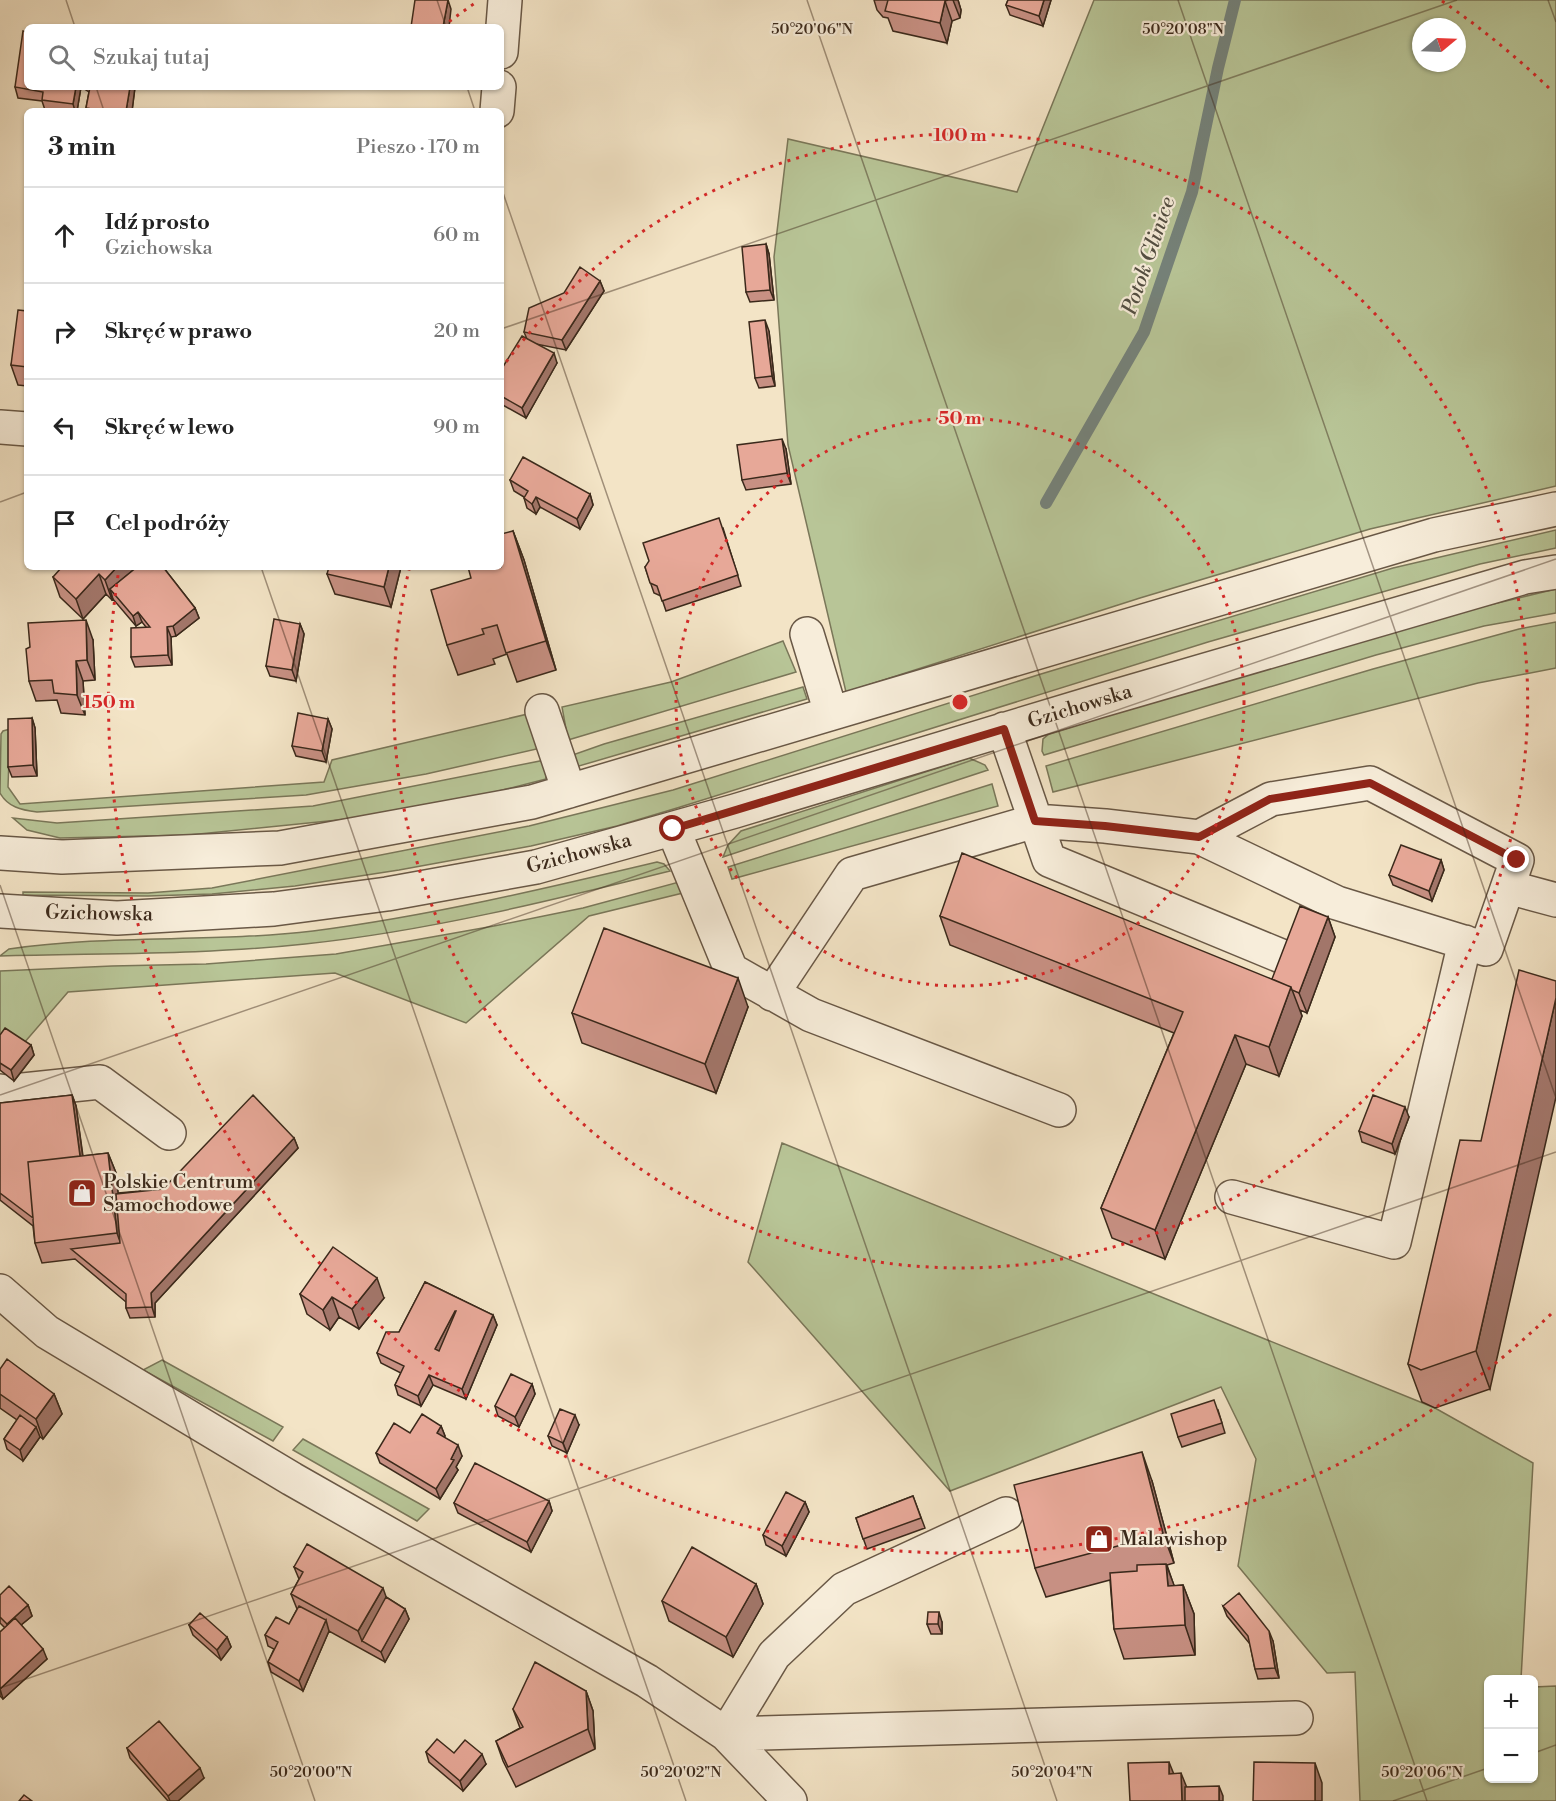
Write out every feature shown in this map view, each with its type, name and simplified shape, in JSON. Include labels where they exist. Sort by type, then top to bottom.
[{"type":"street","points":[[503,24],[505,0]]},
{"type":"street","points":[[497,108],[499,90]]},
{"type":"street","points":[[0,427],[24,429]]},
{"type":"street","points":[[0,853],[62,857],[280,848],[532,802],[1434,535],[1556,509]]},
{"type":"street","name":"Gzichowska","points":[[0,911],[117,918],[274,909],[387,894],[536,867],[673,829],[1004,729],[1525,577],[1556,572]]},
{"type":"street","points":[[807,634],[831,713]]},
{"type":"street","points":[[542,711],[569,791]]},
{"type":"street","points":[[1004,729],[1049,860],[1281,956]]},
{"type":"street","points":[[772,994],[852,874],[1035,821],[1105,826],[1199,837],[1337,903],[1486,949],[1517,860],[1370,783],[1270,799],[1199,837]]},
{"type":"street","points":[[673,829],[731,970],[810,1015],[1059,1110]]},
{"type":"street","points":[[1508,887],[1556,900]]},
{"type":"street","points":[[1232,1197],[1394,1242],[1465,942]]},
{"type":"street","points":[[0,1091],[100,1082],[169,1133]]},
{"type":"street","points":[[0,1291],[47,1332],[292,1479],[647,1681],[726,1734],[790,1801]]},
{"type":"street","points":[[726,1734],[774,1655],[844,1588],[1006,1514]]},
{"type":"street","points":[[726,1734],[1296,1718]]},
{"type":"green space","points":[[1094,0],[1556,0],[1556,486],[1370,529],[1140,598],[846,692],[788,445],[774,257],[788,139],[1017,192]]},
{"type":"green space","points":[[1556,530],[1556,548],[1480,564],[1208,642],[617,826],[531,846],[295,886],[212,894],[23,895],[23,892],[148,893],[212,888],[529,826],[673,790],[1041,674],[1393,568]]},
{"type":"green space","points":[[1556,589],[1556,613],[1484,626],[1376,655],[1044,755],[1042,751],[1043,739],[1049,734],[1155,700],[1447,615]]},
{"type":"green space","points":[[1556,622],[1556,668],[1478,683],[1053,792],[1046,766],[1373,669],[1519,629]]},
{"type":"green space","points":[[783,641],[796,672],[568,740],[562,707],[671,682]]},
{"type":"green space","points":[[803,687],[807,699],[579,766],[567,757],[604,744]]},
{"type":"green space","points":[[532,713],[541,748],[426,774],[306,795],[37,812],[16,807],[7,802],[0,793],[1,734],[10,729],[8,787],[20,804],[324,782],[332,760]]},
{"type":"green space","points":[[969,758],[985,765],[988,770],[723,857],[728,845],[741,831]]},
{"type":"green space","points":[[545,760],[546,779],[483,795],[348,819],[189,835],[60,838],[27,830],[13,818],[57,823],[313,806]]},
{"type":"green space","points":[[992,784],[998,806],[732,879],[728,867]]},
{"type":"green space","points":[[657,862],[664,864],[670,871],[488,914],[351,938],[229,950],[0,956],[9,949],[47,944],[275,935],[356,925],[486,901]]},
{"type":"green space","points":[[679,882],[687,892],[589,916],[466,1023],[335,973],[68,992],[24,1043],[0,1043],[0,971],[206,964],[336,954],[583,908]]},
{"type":"green space","points":[[782,1143],[1435,1408],[1533,1463],[1521,1675],[1484,1675],[1484,1783],[1538,1783],[1538,1687],[1556,1686],[1556,1801],[1360,1801],[1355,1672],[1327,1673],[1238,1566],[1256,1459],[1221,1387],[950,1491],[748,1262]]},
{"type":"green space","points":[[162,1360],[283,1427],[273,1441],[143,1370]]},
{"type":"green space","points":[[303,1439],[429,1509],[417,1521],[293,1450]]},
{"type":"building","points":[[415,0],[448,0],[444,24],[411,24]]},
{"type":"building","points":[[888,0],[948,0],[945,1],[940,23],[885,11]]},
{"type":"building","points":[[1008,0],[1044,0],[1039,16],[1006,5]]},
{"type":"building","points":[[23,31],[24,89],[15,87]]},
{"type":"building","points":[[32,90],[75,90],[73,104],[42,100],[43,92]]},
{"type":"building","points":[[89,90],[130,90],[126,108],[86,108]]},
{"type":"building","points":[[766,244],[770,290],[746,292],[742,247]]},
{"type":"building","points":[[580,267],[600,281],[562,340],[524,332],[529,308],[564,293]]},
{"type":"building","points":[[18,310],[24,311],[24,367],[11,365]]},
{"type":"building","points":[[765,320],[772,376],[755,378],[749,322]]},
{"type":"building","points":[[522,336],[554,353],[522,408],[504,398],[504,365]]},
{"type":"building","points":[[782,439],[787,473],[742,480],[737,445]]},
{"type":"building","points":[[523,457],[590,494],[577,519],[536,497],[532,504],[524,498],[528,491],[510,480]]},
{"type":"building","points":[[719,518],[738,575],[662,601],[657,586],[650,583],[645,567],[649,561],[643,543]]},
{"type":"building","points":[[513,531],[546,641],[506,653],[497,625],[482,629],[484,634],[447,645],[431,590],[471,578],[469,570],[504,570],[504,533]]},
{"type":"building","points":[[59,570],[114,570],[105,580],[99,574],[76,599],[53,577]]},
{"type":"building","points":[[133,570],[165,570],[195,608],[173,626],[167,627],[168,655],[131,657],[131,628],[150,627],[138,612],[133,616],[110,589]]},
{"type":"building","points":[[328,570],[388,570],[384,587],[327,574]]},
{"type":"building","points":[[274,619],[300,624],[292,670],[266,666]]},
{"type":"building","points":[[86,620],[87,660],[76,661],[77,695],[54,693],[52,680],[29,681],[26,649],[30,647],[28,623]]},
{"type":"building","points":[[298,713],[328,719],[322,751],[292,746]]},
{"type":"building","points":[[32,718],[33,765],[8,767],[8,719]]},
{"type":"building","points":[[1401,845],[1441,860],[1429,891],[1389,875]]},
{"type":"building","points":[[962,853],[1291,987],[1269,1047],[1235,1035],[1155,1230],[1101,1208],[1183,1012],[940,916]]},
{"type":"building","points":[[1300,906],[1328,917],[1299,993],[1272,979]]},
{"type":"building","points":[[604,928],[738,978],[705,1064],[572,1013]]},
{"type":"building","points":[[1519,970],[1556,981],[1556,998],[1476,1351],[1421,1370],[1408,1364],[1460,1140],[1481,1141]]},
{"type":"building","points":[[5,1028],[31,1045],[11,1070],[0,1063],[0,1035]]},
{"type":"building","points":[[72,1095],[80,1156],[28,1162],[33,1218],[0,1193],[0,1103]]},
{"type":"building","points":[[253,1095],[294,1138],[151,1293],[152,1307],[126,1308],[126,1294],[71,1249],[120,1243],[116,1194],[163,1189]]},
{"type":"building","points":[[1373,1095],[1405,1107],[1392,1144],[1359,1131]]},
{"type":"building","points":[[108,1153],[117,1233],[35,1243],[28,1162]]},
{"type":"building","points":[[333,1247],[377,1278],[352,1309],[332,1297],[323,1310],[300,1294]]},
{"type":"building","points":[[425,1282],[493,1315],[462,1389],[429,1375],[418,1396],[395,1385],[404,1366],[377,1353],[386,1332],[399,1332]],"holes":[[[456,1311],[439,1351],[435,1349]]]},
{"type":"building","points":[[7,1359],[54,1394],[36,1419],[0,1394],[0,1369]]},
{"type":"building","points":[[511,1374],[532,1384],[515,1417],[495,1406]]},
{"type":"building","points":[[1214,1400],[1222,1423],[1178,1437],[1171,1414]]},
{"type":"building","points":[[560,1409],[575,1415],[563,1443],[548,1436]]},
{"type":"building","points":[[422,1414],[441,1426],[437,1433],[458,1445],[451,1459],[454,1460],[436,1489],[376,1453],[394,1423],[410,1433]]},
{"type":"building","points":[[20,1415],[36,1427],[20,1450],[4,1439]]},
{"type":"building","name":"Malawishop","points":[[1142,1452],[1163,1534],[1035,1568],[1014,1485]]},
{"type":"building","points":[[475,1463],[549,1501],[527,1542],[454,1503]]},
{"type":"building","points":[[786,1492],[805,1502],[782,1546],[763,1535]]},
{"type":"building","points":[[913,1496],[921,1518],[863,1539],[856,1518]]},
{"type":"building","points":[[307,1544],[383,1588],[358,1631],[291,1594],[303,1572],[294,1567]]},
{"type":"building","points":[[692,1547],[756,1584],[726,1637],[662,1601]]},
{"type":"building","points":[[1166,1564],[1168,1586],[1183,1585],[1185,1625],[1114,1629],[1110,1573],[1137,1571],[1137,1565]]},
{"type":"building","points":[[9,1586],[28,1605],[7,1624],[0,1617],[0,1595]]},
{"type":"building","points":[[1239,1593],[1269,1631],[1275,1668],[1255,1669],[1248,1636],[1223,1606]]},
{"type":"building","points":[[386,1597],[405,1609],[381,1652],[362,1641]]},
{"type":"building","points":[[299,1606],[326,1620],[299,1681],[268,1662],[278,1642],[265,1635],[276,1617],[289,1624]]},
{"type":"building","points":[[928,1612],[939,1612],[938,1624],[927,1624]]},
{"type":"building","points":[[200,1613],[227,1637],[217,1650],[189,1625]]},
{"type":"building","points":[[15,1618],[43,1649],[0,1689],[0,1632]]},
{"type":"building","points":[[535,1662],[586,1691],[588,1729],[508,1767],[496,1741],[523,1727],[513,1709]]},
{"type":"building","points":[[159,1721],[200,1768],[168,1796],[127,1748]]},
{"type":"building","points":[[437,1739],[454,1753],[465,1740],[482,1754],[460,1781],[426,1752]]},
{"type":"building","points":[[1169,1762],[1169,1774],[1181,1773],[1182,1801],[1130,1801],[1128,1763]]},
{"type":"building","points":[[1254,1762],[1315,1763],[1315,1801],[1253,1801]]},
{"type":"building","points":[[1219,1786],[1219,1801],[1185,1801],[1185,1787]]},
{"type":"building","points":[[24,1795],[32,1801],[19,1801]]},
{"type":"waterway","name":"Potok Glinice","points":[[1046,503],[1144,332],[1192,192],[1235,0]]},
{"type":"place","name":"Polskie Centrum Samochodowe","points":[[82,1193]]},
{"type":"place","name":"Malawishop","points":[[1099,1539]]},
{"type":"route","points":[[673,829],[1004,729],[1035,821],[1105,826],[1199,837],[1270,799],[1370,783],[1517,860]]}]
